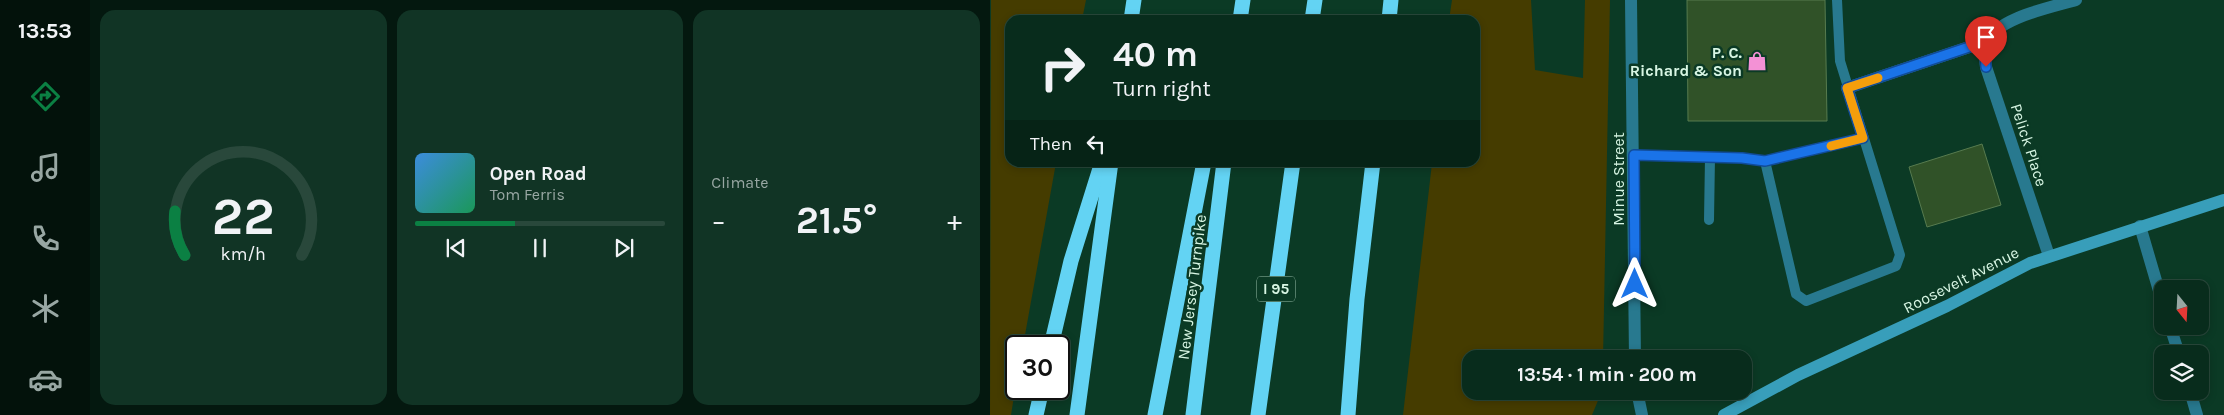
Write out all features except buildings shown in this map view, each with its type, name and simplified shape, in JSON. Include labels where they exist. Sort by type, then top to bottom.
[{"type":"highway","points":[[1132,15],[1134,0]]},
{"type":"highway","points":[[1241,15],[1243,0]]},
{"type":"highway","points":[[1313,15],[1315,0]]},
{"type":"highway","points":[[1390,15],[1391,0]]},
{"type":"highway","points":[[1054,335],[1071,261],[1100,167]]},
{"type":"highway","points":[[1077,415],[1110,167]]},
{"type":"highway","points":[[1155,415],[1203,167]]},
{"type":"highway","name":"New Jersey Turnpike","points":[[1193,415],[1223,167]]},
{"type":"highway","name":"I 95","points":[[1258,415],[1292,167]]},
{"type":"highway","points":[[1348,415],[1357,299],[1372,167]]},
{"type":"highway","points":[[1036,415],[1039,400]]},
{"type":"main road","name":"Roosevelt Avenue","points":[[1724,415],[1798,375],[2049,256],[2224,200]]},
{"type":"street","name":"Minue Street","points":[[1631,0],[1635,350]]},
{"type":"street","points":[[1847,88],[1987,41],[1998,29],[2011,20],[2076,0]]},
{"type":"street","name":"Pelick Place","points":[[1987,41],[1986,67],[2049,256]]},
{"type":"street","points":[[2140,226],[2156,280]]},
{"type":"street","points":[[1639,400],[1642,415]]},
{"type":"street","points":[[2193,400],[2197,415]]},
{"type":"lane","points":[[1765,161],[1796,294],[1806,301],[1896,266],[1900,254],[1840,61],[1837,0]]},
{"type":"lane","points":[[1634,155],[1765,161],[1863,138]]},
{"type":"lane","points":[[1709,220],[1710,157]]},
{"type":"shaded area","points":[[991,0],[1086,0],[1083,15],[1005,15],[1005,167],[1055,167],[1025,335],[1005,335],[1005,400],[1013,400],[1011,415],[990,415]]},
{"type":"shaded area","points":[[1452,0],[1531,0],[1535,70],[1583,78],[1585,0],[1610,0],[1603,350],[1462,350],[1462,400],[1598,400],[1592,415],[1403,415],[1432,167],[1480,167],[1480,15],[1450,15]]},
{"type":"slow traffic","points":[[1831,146],[1863,138],[1847,88],[1878,78]]},
{"type":"place","name":"P. C. Richard & Son","points":[[1757,61]]},
{"type":"route","points":[[1635,284],[1634,155],[1742,158],[1765,161],[1863,138],[1847,88],[1987,41],[1986,67]]}]
